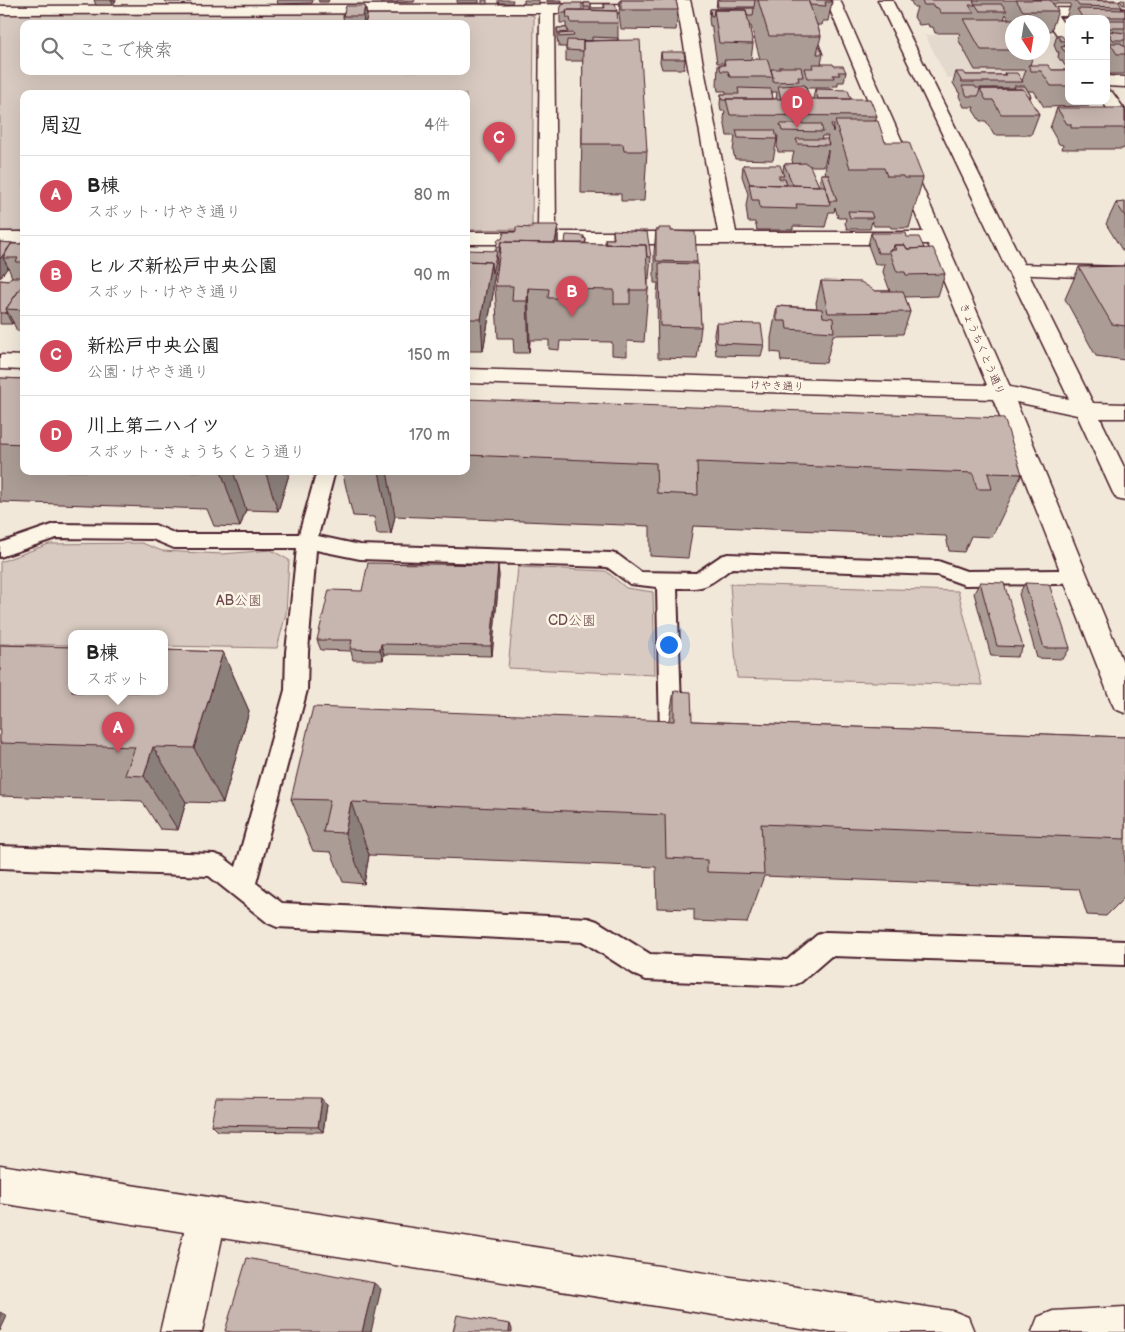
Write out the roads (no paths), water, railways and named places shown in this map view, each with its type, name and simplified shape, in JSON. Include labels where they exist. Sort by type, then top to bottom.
[{"type":"street","name":"きょうちくとう通り","points":[[833,0],[1001,392],[1004,424],[1125,701]]},
{"type":"street","points":[[885,0],[1125,493]]},
{"type":"street","points":[[0,10],[547,8],[684,4],[728,238]]},
{"type":"street","points":[[1043,6],[1125,13]]},
{"type":"street","points":[[1043,6],[1065,36]]},
{"type":"street","points":[[547,8],[547,238]]},
{"type":"street","points":[[1110,81],[1125,82]]},
{"type":"street","points":[[1110,101],[1125,122]]},
{"type":"street","points":[[0,238],[20,238]]},
{"type":"street","points":[[470,238],[935,238]]},
{"type":"street","points":[[1018,270],[1125,273]]},
{"type":"street","points":[[0,362],[20,363]]},
{"type":"street","name":"けやき通り","points":[[470,376],[1001,392],[1086,410],[1125,411]]},
{"type":"street","name":"けやき通り","points":[[1004,424],[1086,410]]},
{"type":"street","points":[[0,1184],[953,1332]]},
{"type":"street","points":[[181,1332],[208,1217]]},
{"type":"street","points":[[1053,1332],[1125,1327]]},
{"type":"lane","points":[[242,889],[296,690],[297,652],[307,541],[325,475]]},
{"type":"lane","points":[[0,550],[55,531],[155,532],[174,541],[307,541],[360,552],[611,560],[637,579],[700,580],[728,561],[938,568],[965,578],[1059,577]]},
{"type":"lane","points":[[667,580],[671,737]]},
{"type":"lane","points":[[0,857],[214,865],[277,915],[588,930],[646,967],[792,973],[826,944],[1125,953]]},
{"type":"place","name":"川上第二ハイツ","points":[[797,128]]},
{"type":"place","name":"新松戸中央公園","points":[[499,163]]},
{"type":"place","name":"ヒルズ新松戸中央公園","points":[[572,317]]},
{"type":"place","name":"B棟","points":[[118,753]]},
{"type":"park label","name":"AB公園","points":[[239,600]]},
{"type":"park label","name":"CD公園","points":[[572,620]]}]
